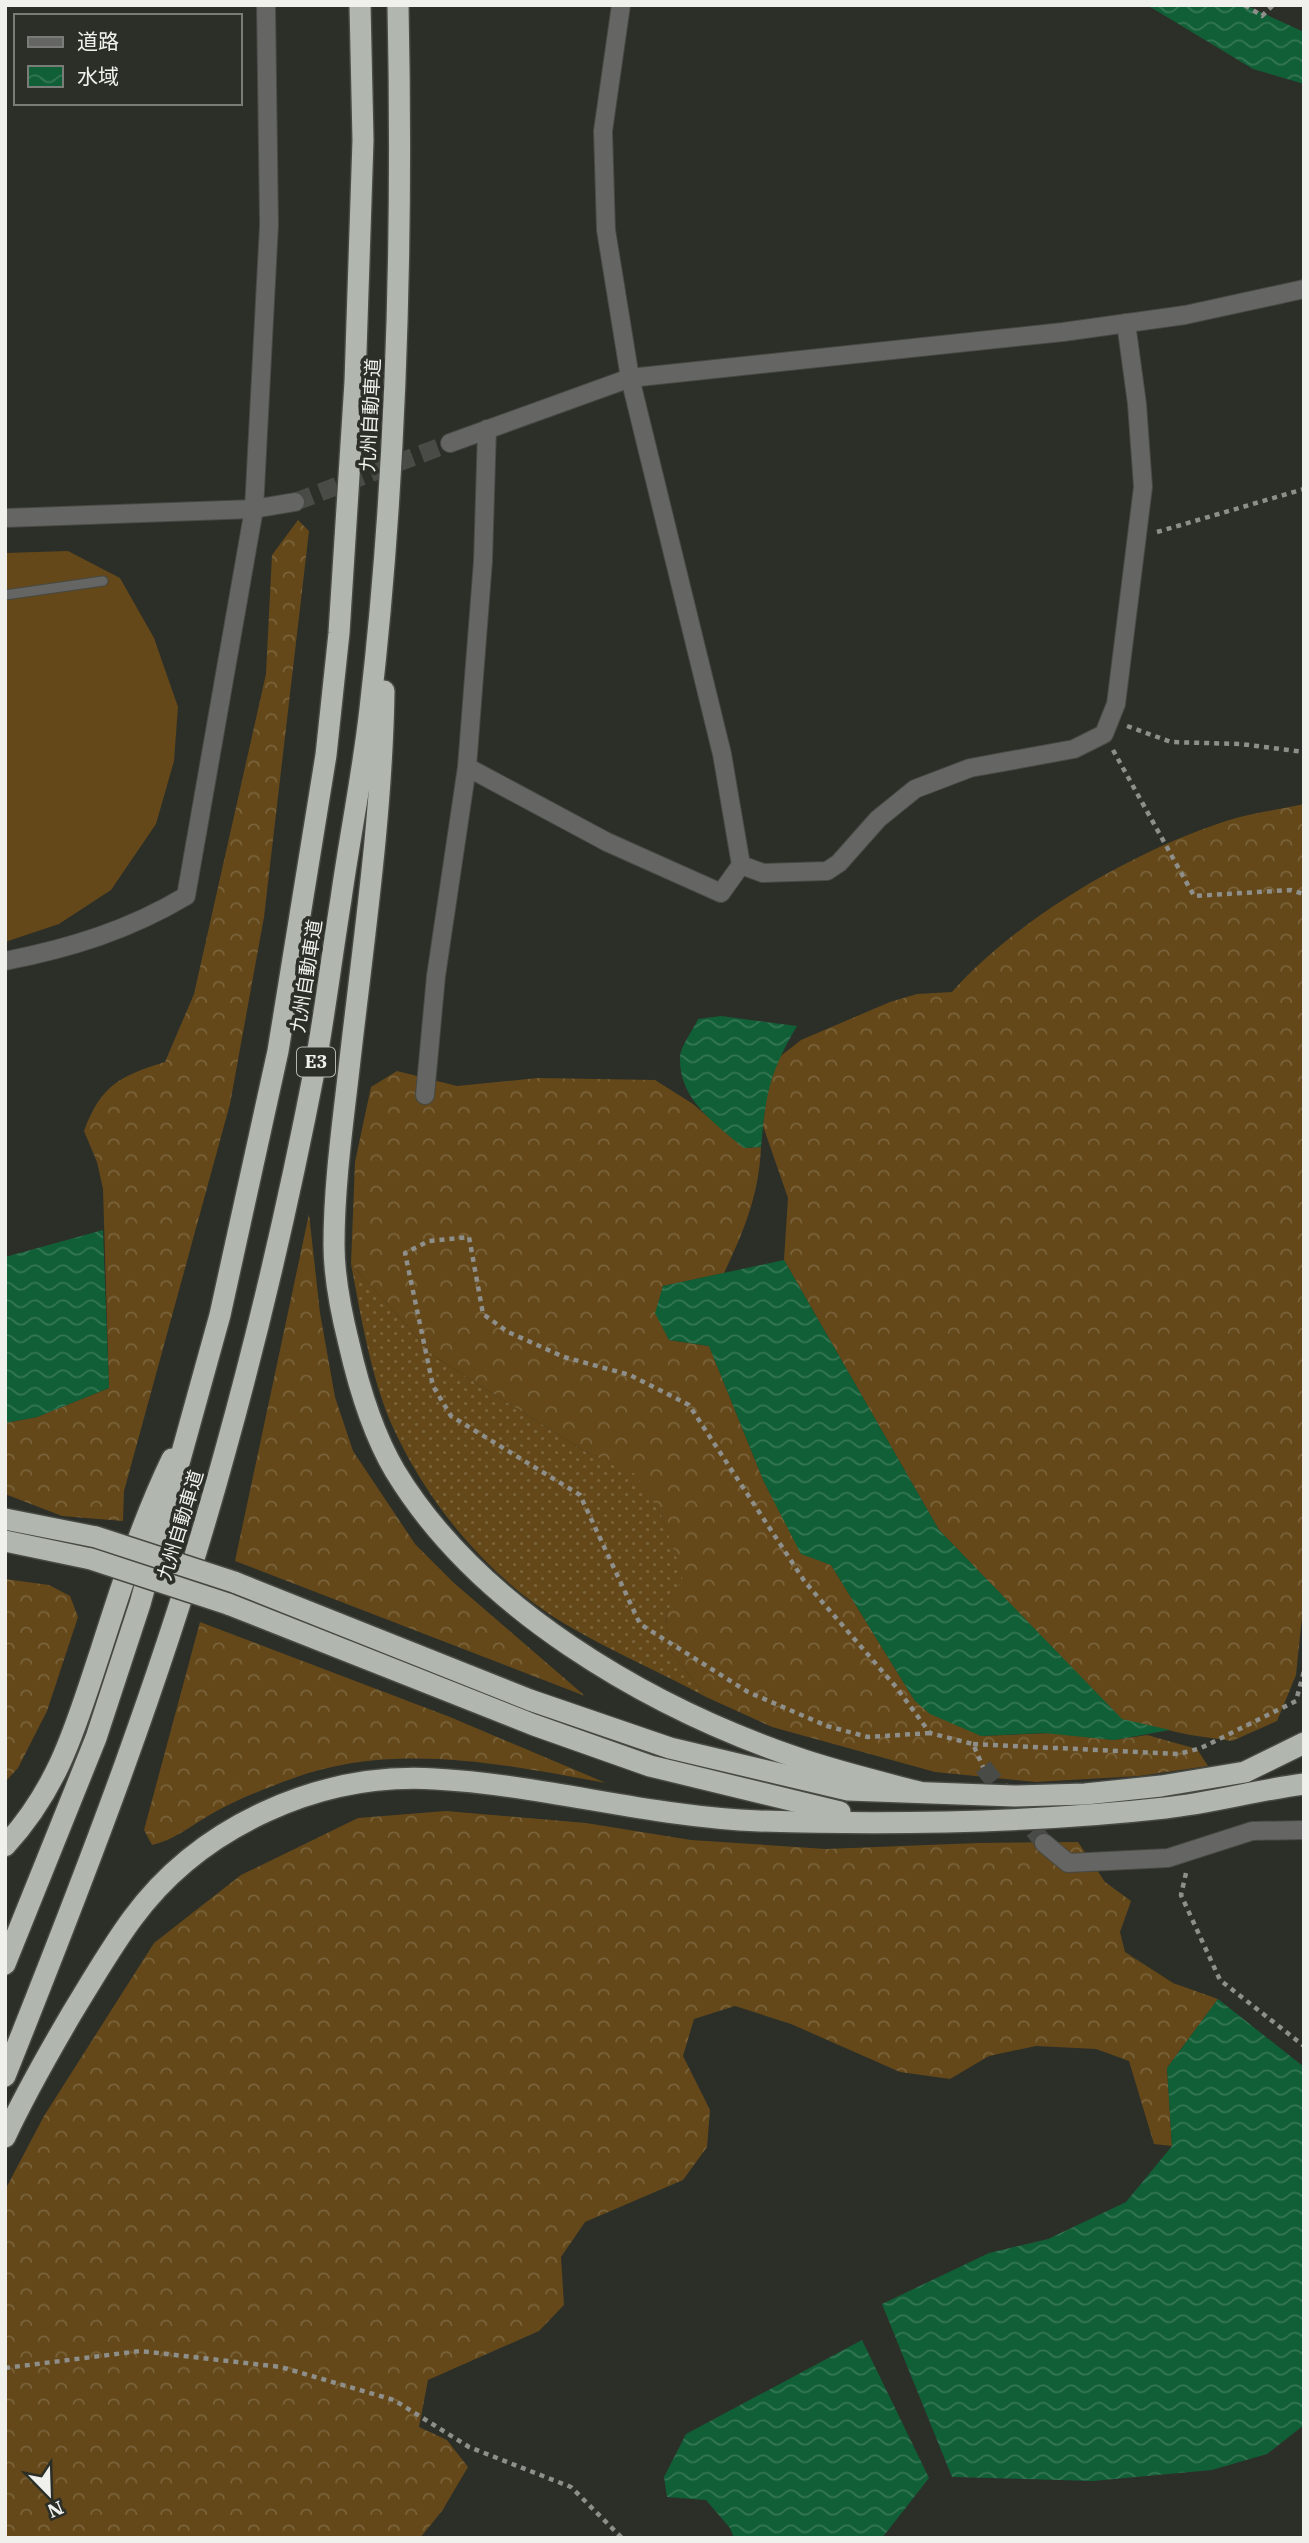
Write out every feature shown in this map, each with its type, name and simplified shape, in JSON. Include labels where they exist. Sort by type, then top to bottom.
[{"type":"highway","name":"九州自動車道","points":[[5,1964],[96,1738],[140,1604],[198,1404],[278,1051],[326,755],[339,633],[355,382],[363,140],[360,5]]},
{"type":"highway","name":"九州自動車道","points":[[5,2076],[79,1891],[176,1617],[225,1452],[255,1336],[315,1066],[370,712],[387,526],[397,335],[401,132],[398,5]]},
{"type":"highway","points":[[387,526],[383,779],[341,1135],[334,1249],[341,1313],[370,1419],[395,1471],[441,1535],[506,1597],[576,1649],[691,1715],[794,1757],[919,1792]]},
{"type":"highway","points":[[5,1846],[42,1802],[72,1737],[146,1512],[198,1404]]},
{"type":"highway","points":[[5,1518],[96,1537],[234,1582],[530,1700],[670,1748],[848,1790],[1014,1796],[1085,1794],[1160,1786],[1245,1772],[1304,1743]]},
{"type":"highway","points":[[5,1541],[91,1559],[228,1604],[534,1725],[650,1766],[876,1821]]},
{"type":"highway","points":[[5,2137],[50,2050],[133,1917],[188,1860],[249,1819],[292,1800],[333,1788],[433,1779],[755,1821],[1030,1821],[1171,1808],[1304,1784]]},
{"type":"street","points":[[5,961],[56,951],[144,920],[187,896],[254,509],[269,225],[266,5]]},
{"type":"street","points":[[467,767],[607,842],[720,893],[741,865],[722,754],[630,378],[606,230],[603,131],[621,5]]},
{"type":"street","points":[[450,443],[630,378],[1125,323],[1185,315],[1304,289]]},
{"type":"street","points":[[741,865],[763,873],[827,871],[839,863],[878,819],[915,789],[970,768],[1074,748],[1107,727],[1116,704],[1143,487],[1138,404],[1125,323]]},
{"type":"street","points":[[425,1095],[436,976],[467,767],[483,561],[487,429]]},
{"type":"street","points":[[5,518],[254,509],[295,502]]},
{"type":"street","points":[[1044,1843],[1068,1863],[1168,1858],[1252,1831],[1304,1830]]},
{"type":"lane","points":[[5,595],[103,581]]},
{"type":"path","points":[[1245,5],[1262,16],[1273,5]]},
{"type":"path","points":[[1137,538],[1304,489]]},
{"type":"path","points":[[1107,727],[1171,742],[1241,744],[1304,752]]},
{"type":"path","points":[[1107,727],[1194,896],[1290,890],[1304,894]]},
{"type":"path","points":[[930,1733],[897,1687],[806,1582],[689,1405],[630,1375],[564,1357],[508,1332],[483,1314],[469,1237],[429,1241],[405,1253],[433,1386],[451,1416],[580,1495],[640,1624],[748,1692],[827,1726],[868,1737],[930,1733],[973,1744],[1179,1754],[1200,1748],[1296,1701],[1304,1671]]},
{"type":"path","points":[[973,1744],[983,1767]]},
{"type":"path","points":[[1212,1844],[1186,1873],[1181,1895],[1204,1948],[1220,1980],[1304,2046]]},
{"type":"path","points":[[5,2368],[140,2351],[281,2367],[394,2400],[469,2447],[571,2487],[622,2538]]},
{"type":"green space","points":[[298,520],[309,531],[264,917],[230,1104],[124,1491],[123,1521],[62,1516],[5,1494],[5,1423],[37,1417],[109,1388],[103,1189],[97,1162],[84,1131],[98,1103],[114,1084],[136,1072],[165,1062],[194,994],[266,674],[272,555]]},
{"type":"green space","points":[[68,551],[120,578],[154,638],[178,707],[174,761],[156,824],[111,890],[59,924],[5,942],[5,553]]},
{"type":"green space","points":[[1304,804],[1304,1597],[1296,1675],[1277,1721],[1232,1741],[1122,1720],[939,1530],[784,1260],[788,1198],[763,1126],[768,1082],[777,1059],[801,1040],[890,1002],[917,994],[952,992],[1009,938],[1078,890],[1152,850],[1226,821]]},
{"type":"green space","points":[[397,1071],[457,1086],[538,1078],[655,1080],[693,1104],[744,1148],[761,1147],[757,1181],[749,1212],[724,1273],[663,1286],[656,1313],[669,1340],[709,1346],[764,1482],[801,1553],[831,1565],[915,1701],[981,1736],[1051,1733],[1114,1740],[1147,1735],[1197,1749],[1208,1766],[1139,1776],[1036,1782],[935,1772],[772,1727],[706,1697],[669,1649],[666,1615],[683,1576],[661,1514],[635,1474],[586,1452],[435,1357],[351,1264],[355,1162],[371,1087]]},
{"type":"green space","points":[[309,1214],[320,1313],[335,1397],[353,1451],[415,1544],[454,1583],[585,1696],[235,1561]]},
{"type":"green space","points":[[351,1264],[435,1357],[586,1452],[635,1473],[661,1514],[684,1577],[666,1615],[669,1649],[706,1697],[565,1624],[511,1585],[463,1537],[423,1482],[391,1423],[372,1364]]},
{"type":"green space","points":[[5,1579],[49,1585],[70,1596],[78,1617],[47,1711],[18,1768],[5,1782]]},
{"type":"green space","points":[[200,1622],[450,1717],[606,1783],[488,1763],[408,1759],[369,1761],[330,1767],[270,1787],[238,1800],[174,1837],[152,1845],[144,1830]]},
{"type":"green space","points":[[446,1811],[586,1823],[691,1840],[826,1849],[1078,1842],[1105,1882],[1131,1901],[1120,1932],[1125,1952],[1173,1983],[1218,1999],[1167,2068],[1172,2146],[1154,2144],[1129,2061],[1096,2049],[1036,2046],[989,2056],[950,2079],[900,2072],[791,2024],[735,2006],[694,2019],[683,2056],[710,2110],[707,2147],[683,2180],[585,2222],[561,2257],[564,2305],[539,2331],[428,2380],[419,2427],[447,2440],[468,2467],[442,2511],[420,2538],[5,2538],[5,2190],[44,2116],[154,1943],[241,1875],[358,1818]]},
{"type":"water","points":[[1147,5],[1245,5],[1304,32],[1304,84],[1253,69]]},
{"type":"water","points":[[721,1016],[797,1026],[770,1084],[761,1147],[744,1148],[711,1120],[692,1099],[681,1073],[680,1058],[684,1044],[698,1019]]},
{"type":"water","points":[[103,1230],[109,1388],[37,1417],[5,1423],[5,1257]]},
{"type":"water","points":[[784,1260],[939,1530],[1122,1719],[1170,1730],[1114,1740],[1044,1733],[981,1736],[930,1714],[915,1701],[831,1565],[801,1554],[764,1482],[709,1346],[669,1340],[655,1313],[663,1286]]},
{"type":"water","points":[[1218,1999],[1304,2067],[1304,2425],[1267,2454],[1212,2470],[1093,2481],[952,2477],[882,2304],[989,2253],[1048,2239],[1126,2202],[1172,2146],[1167,2068]]},
{"type":"water","points":[[862,2340],[929,2478],[882,2538],[734,2538],[730,2528],[706,2500],[667,2497],[664,2477],[686,2434]]},
{"type":"tunnel","points":[[295,502],[450,443]]},
{"type":"tunnel","points":[[983,1767],[1044,1843]]}]
